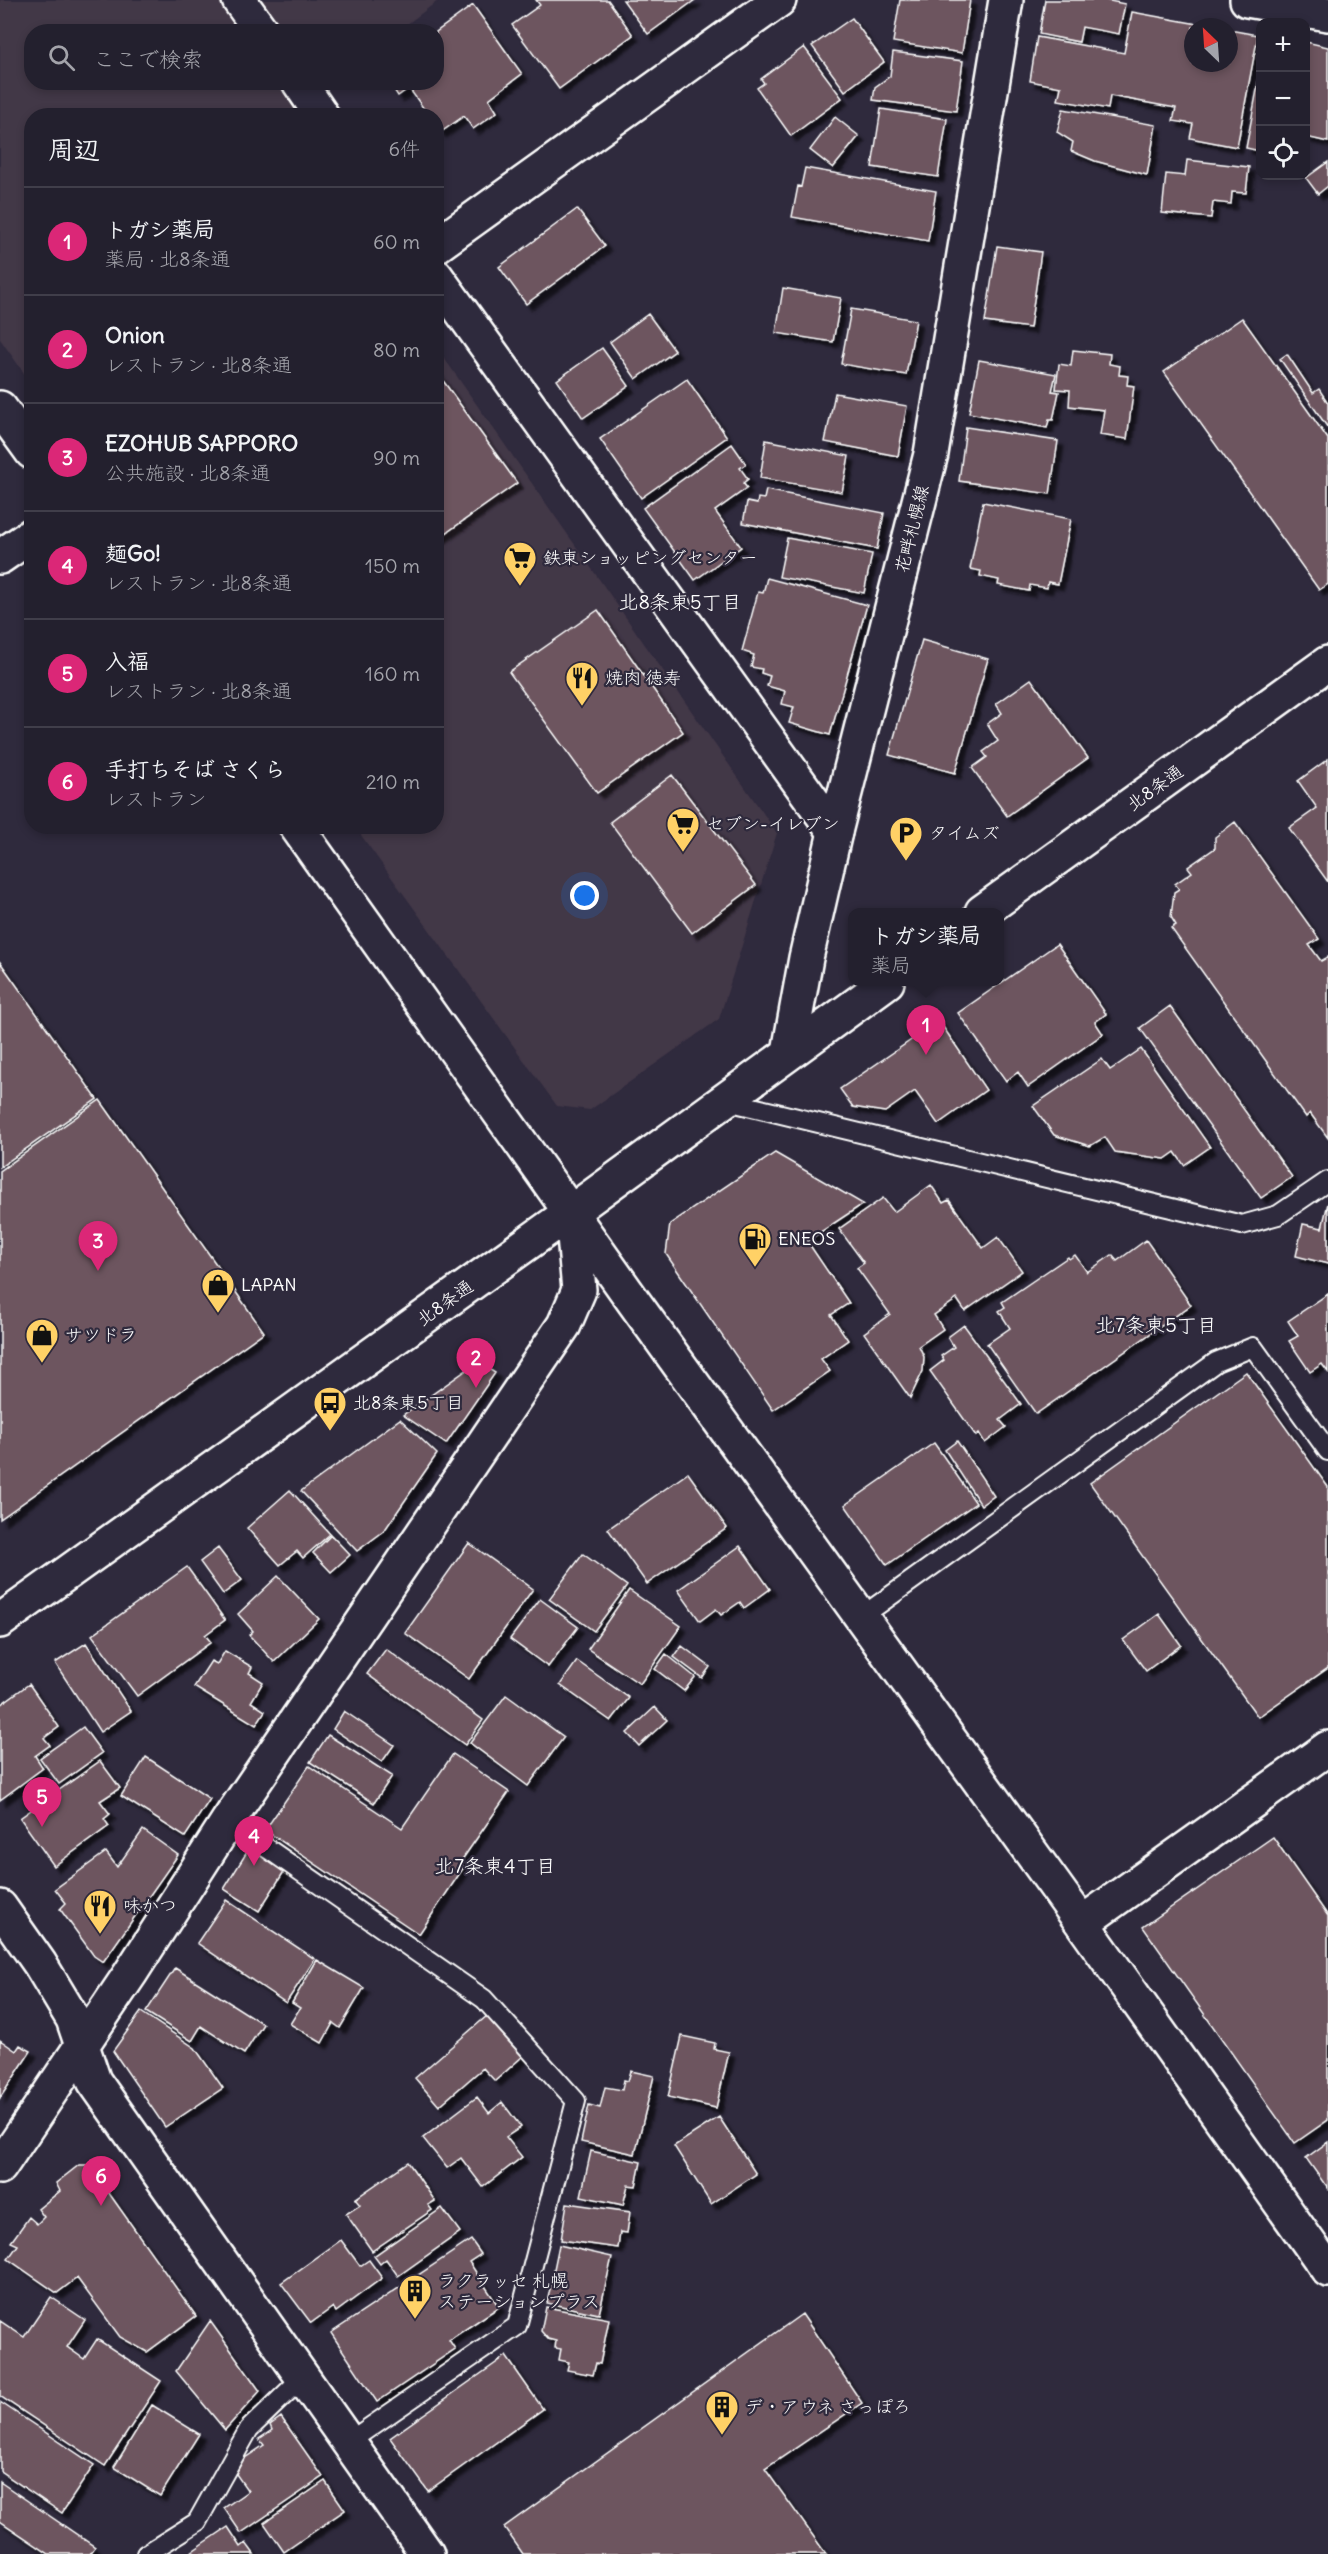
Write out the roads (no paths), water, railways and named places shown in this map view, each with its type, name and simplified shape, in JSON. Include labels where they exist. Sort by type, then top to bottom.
[{"type":"street","points":[[239,0],[256,24]]},
{"type":"street","points":[[444,240],[779,0]]},
{"type":"street","name":"花畔札幌線","points":[[789,1052],[806,958],[835,832],[931,454],[1006,0]]},
{"type":"street","points":[[1247,0],[1328,14]]},
{"type":"street","points":[[304,90],[316,108]]},
{"type":"street","points":[[444,287],[835,832]]},
{"type":"street","points":[[0,408],[24,441]]},
{"type":"street","points":[[0,557],[24,540]]},
{"type":"street","name":"北8条通","points":[[988,908],[1328,663]]},
{"type":"street","points":[[302,834],[1328,2270]]},
{"type":"street","name":"北8条通","points":[[0,1621],[572,1212],[880,986]]},
{"type":"street","points":[[0,2167],[130,1974],[228,1821],[564,1325],[579,1290],[572,1212]]},
{"type":"street","points":[[1082,1923],[1328,1748]]},
{"type":"street","points":[[0,1907],[40,1964],[73,2019],[80,2046],[94,2081],[427,2554]]},
{"type":"lane","points":[[723,1100],[1242,1225],[1278,1215],[1328,1180]]},
{"type":"lane","points":[[861,1617],[1216,1362],[1253,1347],[1328,1452]]},
{"type":"lane","points":[[228,1821],[484,1999],[576,2101],[517,2326],[347,2443]]},
{"type":"lane","points":[[146,2554],[197,2522],[249,2429],[303,2378]]},
{"type":"place","name":"鉄東ショッピングセンター","points":[[520,587]]},
{"type":"place","name":"焼肉 徳寿","points":[[582,707]]},
{"type":"place","name":"セブン-イレブン","points":[[683,853]]},
{"type":"place","name":"タイムズ","points":[[906,862]]},
{"type":"place","name":"トガシ薬局","points":[[926,1055]]},
{"type":"place","name":"ENEOS","points":[[755,1268]]},
{"type":"place","name":"EZOHUB SAPPORO","points":[[98,1271]]},
{"type":"place","name":"LAPAN","points":[[218,1314]]},
{"type":"place","name":"サツドラ","points":[[42,1364]]},
{"type":"place","name":"Onion","points":[[476,1388]]},
{"type":"place","name":"北8条東5丁目","points":[[330,1432]]},
{"type":"place","name":"入福","points":[[42,1827]]},
{"type":"place","name":"麺Go!","points":[[254,1866]]},
{"type":"place","name":"味かつ","points":[[100,1935]]},
{"type":"place","name":"手打ちそば さくら","points":[[101,2206]]},
{"type":"place","name":"ラクラッセ 札幌 ステーションプラス","points":[[415,2320]]},
{"type":"place","name":"デ・アウネ さっぽろ","points":[[722,2436]]},
{"type":"district","name":"北8条東5丁目","points":[[680,602]]},
{"type":"district","name":"北7条東5丁目","points":[[1156,1325]]},
{"type":"district","name":"北7条東4丁目","points":[[495,1866]]}]
